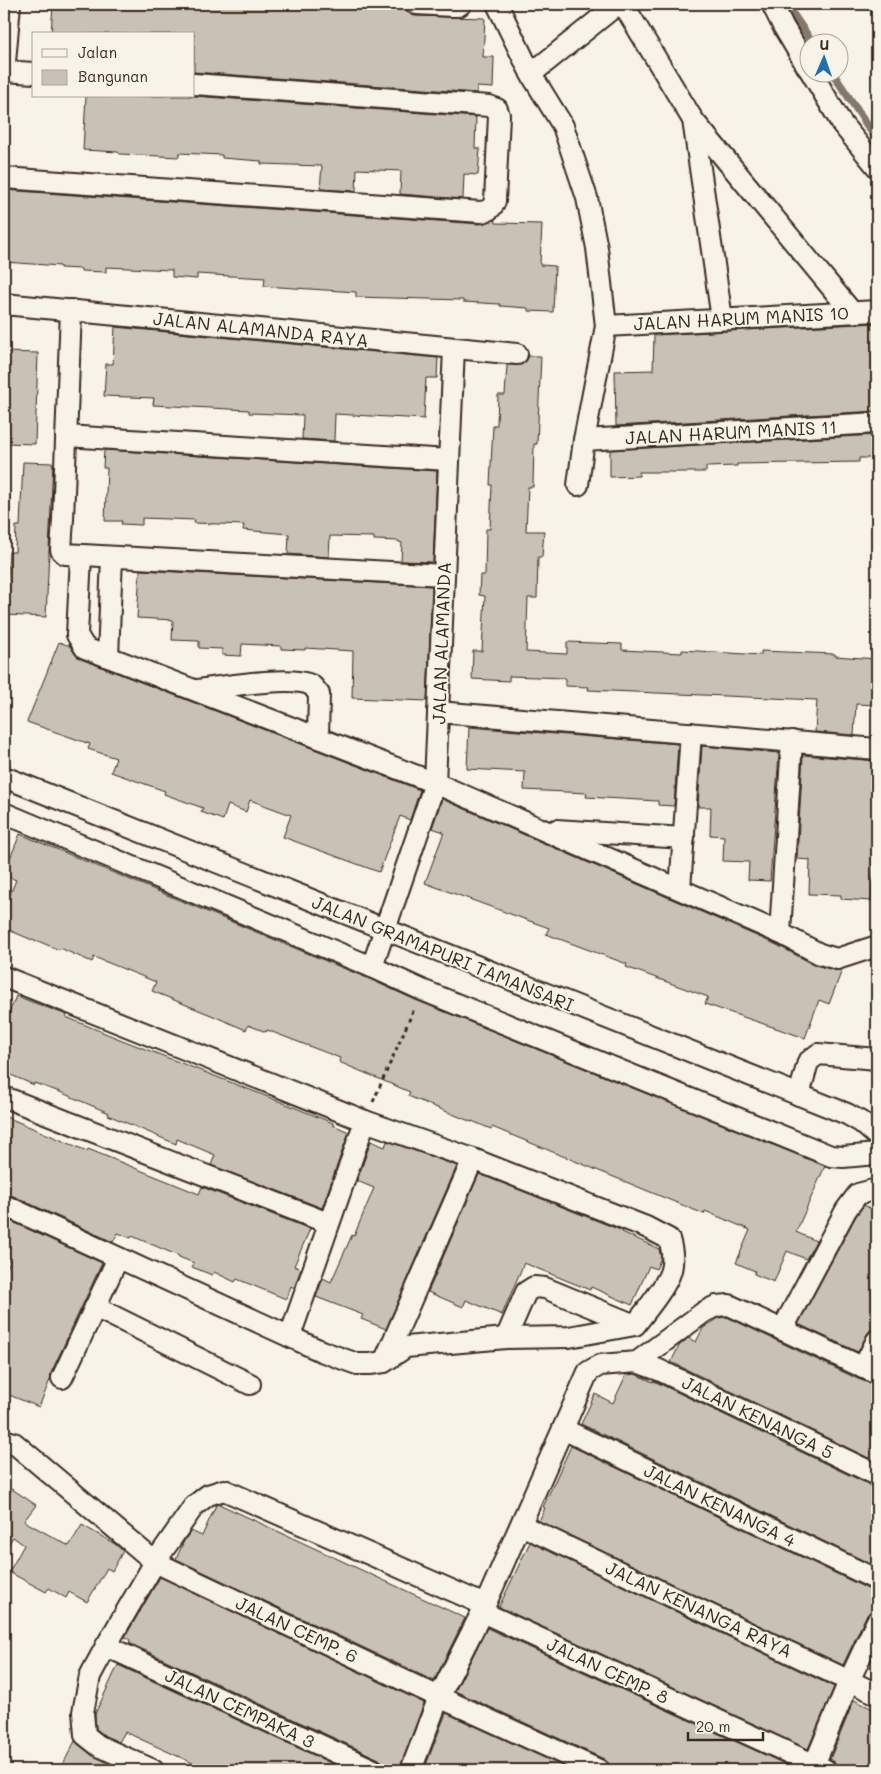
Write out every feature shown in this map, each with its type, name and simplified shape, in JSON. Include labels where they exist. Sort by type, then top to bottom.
[{"type":"street","points":[[10,4],[4,72],[32,73]]},
{"type":"street","points":[[416,4],[452,6],[461,4]]},
{"type":"street","points":[[497,4],[531,74],[563,126],[587,198],[597,248],[606,326],[584,440],[578,485]]},
{"type":"street","points":[[531,74],[618,4]]},
{"type":"street","points":[[623,4],[693,120],[851,311]]},
{"type":"street","points":[[772,4],[798,51]]},
{"type":"street","points":[[817,82],[842,124],[877,167]]},
{"type":"street","points":[[4,178],[482,212],[488,211],[495,201],[499,115],[497,109],[489,106],[195,84]]},
{"type":"street","points":[[693,120],[722,319]]},
{"type":"street","name":"JALAN ALAMANDA RAYA","points":[[4,304],[517,354]]},
{"type":"street","points":[[71,310],[61,550],[65,554],[444,575]]},
{"type":"street","name":"JALAN HARUM MANIS 10","points":[[606,326],[877,310]]},
{"type":"street","name":"JALAN ALAMANDA","points":[[372,967],[435,783],[454,348]]},
{"type":"street","name":"JALAN HARUM MANIS 11","points":[[584,440],[877,423]]},
{"type":"street","points":[[66,436],[449,460]]},
{"type":"street","points":[[81,556],[77,635],[85,648],[435,783],[780,932],[820,954],[836,959],[877,946]]},
{"type":"street","points":[[108,657],[112,558]]},
{"type":"street","points":[[196,690],[242,684],[294,681],[312,686],[319,694],[318,737]]},
{"type":"street","points":[[438,712],[877,749]]},
{"type":"street","points":[[680,889],[691,732]]},
{"type":"street","points":[[780,932],[792,741]]},
{"type":"street","name":"JALAN GRAMAPURI TAMANSARI","points":[[4,777],[847,1114],[861,1122],[877,1136]]},
{"type":"street","points":[[4,813],[372,967],[422,990],[831,1156],[877,1154]]},
{"type":"street","points":[[542,829],[684,838]]},
{"type":"street","points":[[4,1206],[290,1336],[357,1364],[384,1362],[406,1347],[506,1338],[569,1337],[635,1325],[653,1302],[671,1270],[673,1253],[669,1239],[646,1227],[473,1159],[365,1121],[6,984]]},
{"type":"street","points":[[799,1095],[808,1062],[818,1054],[877,1059]]},
{"type":"street","points":[[4,1097],[328,1223]]},
{"type":"street","points":[[290,1336],[365,1121]]},
{"type":"street","points":[[384,1362],[473,1159]]},
{"type":"street","points":[[782,1330],[846,1210],[858,1194],[877,1190]]},
{"type":"street","points":[[62,1378],[118,1258]]},
{"type":"street","points":[[506,1338],[526,1292],[534,1287],[545,1288],[635,1325]]},
{"type":"street","points":[[411,1770],[439,1697],[484,1608],[588,1372],[600,1365],[637,1362],[704,1312],[716,1306],[730,1305],[870,1371],[877,1340]]},
{"type":"street","points":[[94,1307],[250,1384]]},
{"type":"street","name":"JALAN KENANGA 5","points":[[637,1362],[659,1370],[877,1475]]},
{"type":"street","name":"JALAN KENANGA 4","points":[[563,1429],[877,1580]]},
{"type":"street","name":"JALAN CEMP. 6","points":[[4,1440],[14,1443],[155,1562],[439,1697],[600,1770]]},
{"type":"street","name":"JALAN CEMP. 8","points":[[152,1770],[99,1746],[85,1736],[83,1712],[90,1676],[155,1562],[194,1506],[208,1494],[224,1490],[484,1608],[818,1768]]},
{"type":"street","name":"JALAN KENANGA RAYA","points":[[521,1525],[877,1694]]},
{"type":"street","points":[[818,1768],[849,1680],[877,1621]]},
{"type":"street","name":"JALAN CEMPAKA 3","points":[[106,1646],[374,1770]]},
{"type":"path","points":[[365,1121],[422,990]]},
{"type":"building","points":[[53,4],[284,4],[322,6],[322,4],[406,10],[415,16],[485,18],[483,57],[494,57],[493,88],[477,87],[477,93],[195,72],[195,32],[51,32]]},
{"type":"building","points":[[195,96],[476,117],[475,148],[480,149],[478,175],[464,174],[463,199],[400,194],[401,171],[357,169],[356,191],[320,189],[322,166],[261,164],[261,161],[222,158],[222,155],[179,153],[179,157],[83,150],[86,98],[195,98]]},
{"type":"building","points":[[4,190],[480,224],[495,220],[496,223],[542,224],[540,265],[555,266],[553,312],[528,311],[528,308],[463,302],[463,300],[356,297],[356,292],[264,286],[265,278],[197,274],[197,279],[172,277],[172,270],[106,267],[106,272],[81,271],[81,269],[60,268],[60,266],[4,262]]},
{"type":"building","points":[[877,323],[877,411],[616,426],[615,371],[653,370],[654,335]]},
{"type":"building","points":[[115,327],[438,358],[437,378],[426,378],[424,419],[335,414],[334,441],[302,439],[303,415],[249,413],[249,410],[153,405],[154,398],[104,396],[106,364],[113,364]]},
{"type":"building","points":[[4,352],[38,353],[35,444],[4,443]]},
{"type":"building","points":[[529,356],[541,356],[537,444],[534,444],[533,487],[528,487],[526,531],[544,531],[542,557],[538,557],[537,598],[528,598],[526,652],[567,654],[567,642],[622,644],[622,650],[682,653],[682,650],[761,655],[761,651],[835,654],[835,656],[877,659],[877,705],[856,704],[854,735],[815,732],[817,700],[588,690],[589,687],[565,686],[565,678],[509,676],[509,681],[472,679],[473,651],[482,651],[485,596],[479,595],[480,575],[485,575],[486,529],[490,529],[493,425],[497,425],[498,395],[505,395],[507,365],[521,365]]},
{"type":"building","points":[[877,435],[877,458],[859,458],[859,462],[737,464],[737,466],[706,467],[706,472],[639,472],[639,476],[610,477],[610,450]]},
{"type":"building","points":[[104,450],[437,471],[433,562],[401,561],[402,543],[399,541],[374,540],[374,537],[330,536],[329,557],[288,554],[289,534],[243,530],[244,525],[194,523],[195,520],[142,518],[142,525],[121,524],[122,521],[105,521],[107,468],[103,468]]},
{"type":"building","points":[[23,462],[53,463],[46,617],[5,615],[9,552],[15,552],[16,526],[20,526]]},
{"type":"building","points":[[140,570],[432,586],[427,701],[352,698],[353,651],[305,648],[305,650],[281,649],[281,646],[242,644],[241,656],[222,655],[222,649],[199,648],[199,641],[172,640],[173,620],[137,618]]},
{"type":"building","points":[[59,642],[70,646],[81,659],[420,790],[410,820],[400,816],[379,872],[283,837],[291,815],[250,800],[246,812],[228,805],[223,820],[201,812],[203,808],[164,794],[165,791],[111,772],[116,758],[88,749],[90,744],[27,722]]},
{"type":"building","points":[[469,727],[678,744],[674,806],[658,805],[658,801],[586,797],[587,793],[524,790],[525,772],[467,769]]},
{"type":"building","points":[[702,746],[779,753],[770,881],[748,880],[749,862],[723,861],[724,836],[710,835],[711,807],[698,807]]},
{"type":"building","points":[[803,755],[877,761],[877,825],[871,901],[841,899],[841,895],[809,894],[810,860],[797,859]]},
{"type":"building","points":[[442,799],[775,944],[815,965],[842,970],[829,1004],[819,1000],[805,1038],[705,1004],[708,997],[626,967],[627,964],[546,934],[549,928],[425,883],[444,832],[432,828]]},
{"type":"building","points":[[20,834],[418,1001],[825,1166],[796,1232],[816,1241],[806,1259],[787,1251],[774,1282],[754,1274],[755,1271],[736,1263],[750,1230],[705,1211],[704,1214],[492,1127],[491,1129],[472,1122],[408,1096],[410,1092],[339,1062],[340,1058],[267,1030],[266,1032],[248,1025],[246,1030],[152,991],[156,982],[94,957],[92,962],[60,948],[59,950],[4,928],[4,909],[16,880],[4,875],[4,873]]},
{"type":"building","points":[[16,996],[333,1123],[333,1125],[349,1132],[322,1208],[211,1165],[215,1155],[177,1139],[176,1144],[60,1092],[34,1083],[34,1085],[4,1072],[4,1025]]},
{"type":"building","points":[[4,1116],[87,1151],[88,1149],[199,1194],[202,1187],[310,1229],[294,1266],[301,1269],[294,1288],[291,1286],[286,1299],[237,1279],[235,1282],[214,1272],[212,1275],[192,1267],[194,1263],[132,1236],[131,1238],[118,1233],[113,1242],[4,1193]]},
{"type":"building","points":[[371,1141],[385,1147],[387,1141],[457,1166],[386,1329],[361,1319],[363,1315],[316,1297],[323,1278],[331,1282],[352,1235],[354,1236],[374,1188],[357,1181]]},
{"type":"building","points":[[479,1174],[623,1231],[659,1249],[661,1258],[656,1269],[649,1266],[632,1305],[591,1287],[590,1290],[524,1263],[502,1315],[466,1300],[463,1307],[428,1292]]},
{"type":"building","points":[[864,1205],[877,1212],[877,1328],[867,1334],[858,1352],[798,1324],[856,1216]]},
{"type":"building","points":[[4,1218],[102,1263],[51,1373],[39,1407],[4,1393],[4,1277],[10,1261],[4,1258]]},
{"type":"building","points":[[727,1317],[858,1379],[877,1386],[877,1462],[671,1362],[679,1346],[688,1338],[696,1342],[703,1328],[719,1318]]},
{"type":"building","points":[[635,1374],[654,1381],[877,1487],[877,1567],[581,1424],[595,1394],[613,1403],[626,1375]]},
{"type":"building","points":[[571,1446],[877,1592],[877,1609],[871,1611],[866,1616],[843,1665],[539,1521],[545,1508],[543,1507]]},
{"type":"building","points":[[12,1489],[36,1505],[24,1521],[69,1546],[82,1525],[115,1544],[123,1551],[112,1571],[107,1568],[87,1602],[69,1592],[66,1598],[49,1588],[46,1592],[9,1572],[24,1545],[13,1537],[4,1551],[4,1501]]},
{"type":"building","points":[[219,1504],[465,1618],[434,1681],[176,1559],[191,1531],[202,1536],[216,1505]]},
{"type":"building","points":[[530,1542],[834,1687],[808,1749],[499,1607]]},
{"type":"building","points":[[160,1577],[424,1703],[399,1770],[386,1770],[384,1764],[379,1759],[129,1643],[130,1640],[125,1637]]},
{"type":"building","points":[[487,1628],[798,1770],[611,1770],[609,1764],[604,1759],[455,1691]]},
{"type":"building","points":[[118,1665],[346,1770],[208,1770],[125,1732],[119,1742],[105,1736],[96,1729],[95,1714]]},
{"type":"building","points":[[854,1700],[877,1711],[877,1770],[841,1770],[830,1759]]},
{"type":"building","points":[[446,1713],[571,1770],[424,1770]]},
{"type":"building","points":[[75,1741],[92,1755],[109,1763],[106,1770],[60,1770]]},
{"type":"waterway","points":[[786,4],[805,32]]},
{"type":"waterway","points":[[839,82],[877,140]]}]
